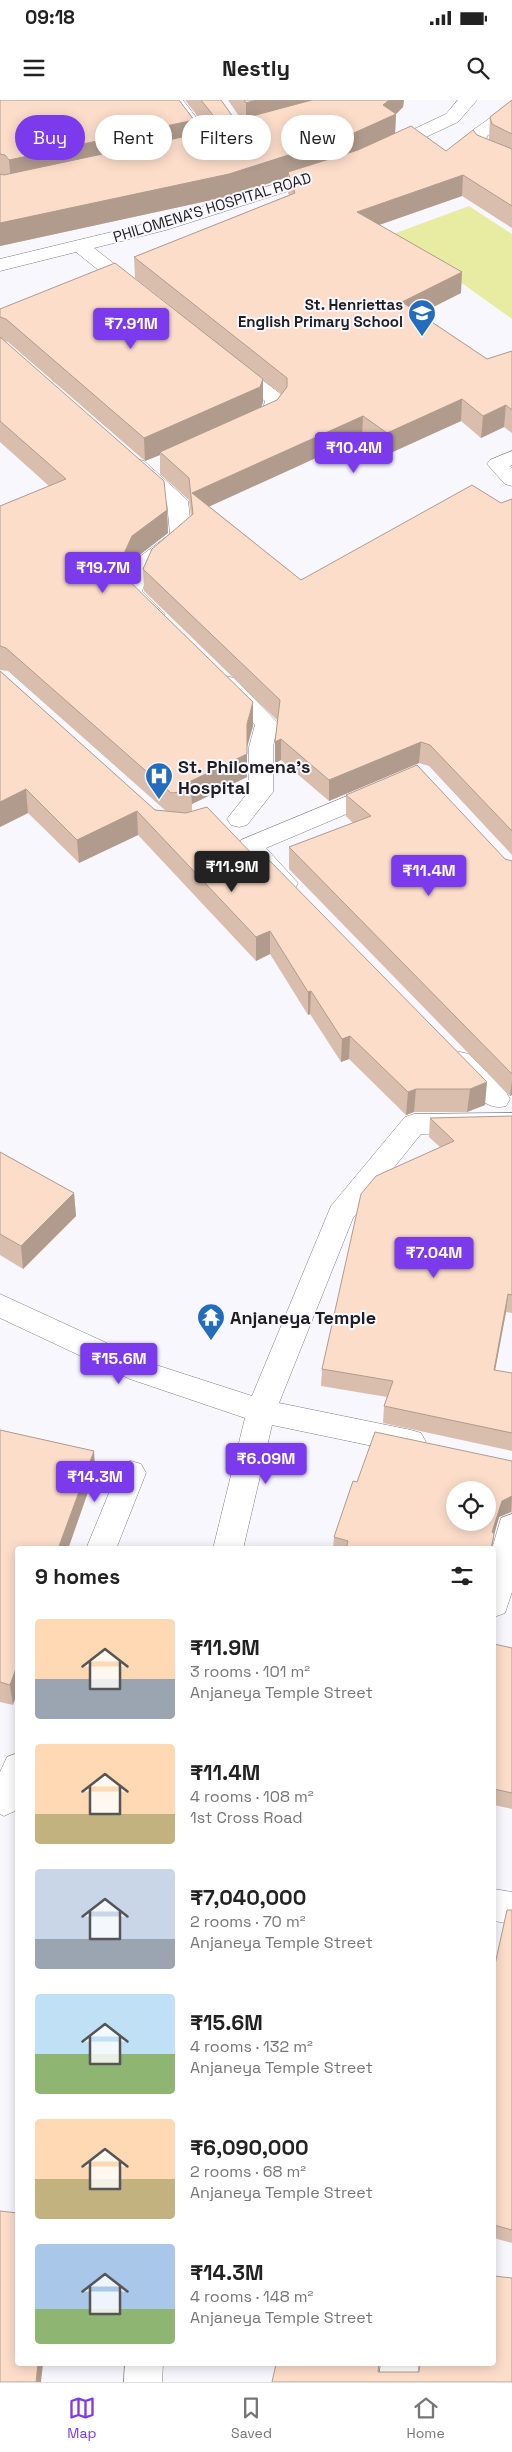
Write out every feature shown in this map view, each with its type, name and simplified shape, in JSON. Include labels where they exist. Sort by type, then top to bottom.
[{"type":"street","points":[[172,154],[209,146],[174,100]]},
{"type":"street","points":[[368,157],[452,118],[468,100]]},
{"type":"street","points":[[512,111],[479,134],[477,142],[482,150],[512,164]]},
{"type":"street","name":"PHILOMENA'S HOSPITAL ROAD","points":[[0,264],[159,226],[342,168]]},
{"type":"street","points":[[79,245],[149,300]]},
{"type":"street","points":[[220,356],[275,399],[276,407],[269,416],[233,432]]},
{"type":"street","points":[[122,452],[153,467],[177,501],[181,536],[142,566],[131,592],[167,626]]},
{"type":"street","points":[[512,457],[497,464],[512,480]]},
{"type":"street","points":[[210,668],[267,723],[262,747],[261,792],[239,819]]},
{"type":"street","points":[[305,902],[250,846],[402,781]]},
{"type":"street","points":[[215,818],[239,819],[265,840]]},
{"type":"street","points":[[442,1043],[504,1097]]},
{"type":"street","points":[[229,1546],[261,1411],[341,1213],[414,1124],[504,1097]]},
{"type":"street","points":[[414,1124],[512,1123]]},
{"type":"street","points":[[0,1305],[140,1371],[261,1411],[435,1448]]},
{"type":"street","points":[[102,1546],[130,1473]]},
{"type":"street","points":[[496,1595],[512,1527]]},
{"type":"street","points":[[7,1802],[15,1777]]},
{"type":"street","points":[[496,1905],[512,1908]]},
{"type":"street","points":[[144,2366],[144,2382]]},
{"type":"street","points":[[397,2382],[400,2366]]},
{"type":"green space","points":[[469,206],[512,234],[512,319],[393,234]]},
{"type":"building","points":[[0,100],[179,100],[190,115],[182,115],[182,123],[172,125],[172,115],[95,115],[95,141],[85,144],[85,115],[15,115],[15,159],[9,160],[5,155],[0,154]]},
{"type":"building","points":[[201,100],[221,100],[232,115],[213,115]]},
{"type":"building","points":[[244,100],[256,100],[246,103]]},
{"type":"building","points":[[312,100],[389,100],[383,105],[396,114],[354,133],[354,115],[281,115],[281,157],[229,174],[0,223],[0,174],[4,175],[74,160],[85,160],[85,158],[95,156],[95,160],[172,160],[172,139],[182,137],[182,160],[271,160],[271,115],[256,115]]},
{"type":"building","points":[[512,100],[512,134],[492,124],[490,117]]},
{"type":"building","points":[[411,126],[446,151],[473,130],[477,135],[512,149],[512,206],[463,175],[357,212],[462,272],[402,302],[487,359],[512,351],[512,410],[506,405],[483,416],[462,399],[387,433],[363,416],[192,493],[301,580],[472,485],[501,503],[512,499],[512,831],[430,745],[421,742],[329,780],[281,739],[275,742],[280,700],[143,569],[152,549],[193,514],[189,478],[160,452],[277,400],[287,387],[287,378],[134,257],[295,193],[288,172],[326,160],[354,160],[354,151]]},
{"type":"building","points":[[115,263],[263,379],[260,387],[144,438],[6,319],[0,317],[0,309]]},
{"type":"building","points":[[0,337],[164,481],[167,510],[132,536],[117,569],[253,702],[247,724],[247,754],[185,784],[191,791],[171,793],[6,648],[0,646],[0,506],[66,479],[0,421]]},
{"type":"building","points":[[0,671],[155,810],[186,813],[207,807],[256,858],[264,855],[487,1082],[470,1089],[416,1089],[408,1092],[350,1036],[342,1039],[311,991],[308,992],[270,931],[256,937],[137,811],[77,840],[26,789],[0,802]]},
{"type":"building","points":[[417,765],[505,859],[512,861],[512,1074],[289,847],[371,816],[346,795]]},
{"type":"building","points":[[512,1116],[512,1295],[508,1294],[494,1370],[512,1373],[512,1433],[384,1406],[393,1381],[322,1369],[361,1194],[376,1176],[454,1141],[430,1118]]},
{"type":"building","points":[[0,1152],[74,1193],[21,1246],[0,1234]]},
{"type":"building","points":[[0,1430],[94,1451],[59,1546],[15,1546],[15,1671],[10,1685],[0,1682]]},
{"type":"building","points":[[375,1432],[512,1461],[512,1496],[502,1501],[496,1520],[496,1481],[446,1481],[446,1531],[492,1531],[494,1534],[492,1546],[347,1546],[348,1541],[334,1537],[353,1481],[357,1482]]},
{"type":"building","points":[[496,1644],[512,1648],[512,1793],[496,1789]]},
{"type":"building","points":[[507,1910],[512,1910],[512,2230],[496,2226],[496,1960]]},
{"type":"building","points":[[0,2211],[15,2213],[15,2366],[38,2366],[36,2382],[0,2382]]},
{"type":"building","points":[[496,2276],[512,2278],[512,2382],[272,2382],[276,2366],[379,2366],[378,2372],[419,2372],[420,2366],[496,2366]]},
{"type":"place","name":"St. Henriettas English Primary School","points":[[422,337]]},
{"type":"place","name":"St. Philomena's Hospital","points":[[159,800]]},
{"type":"place","name":"Anjaneya Temple","points":[[211,1341]]}]
